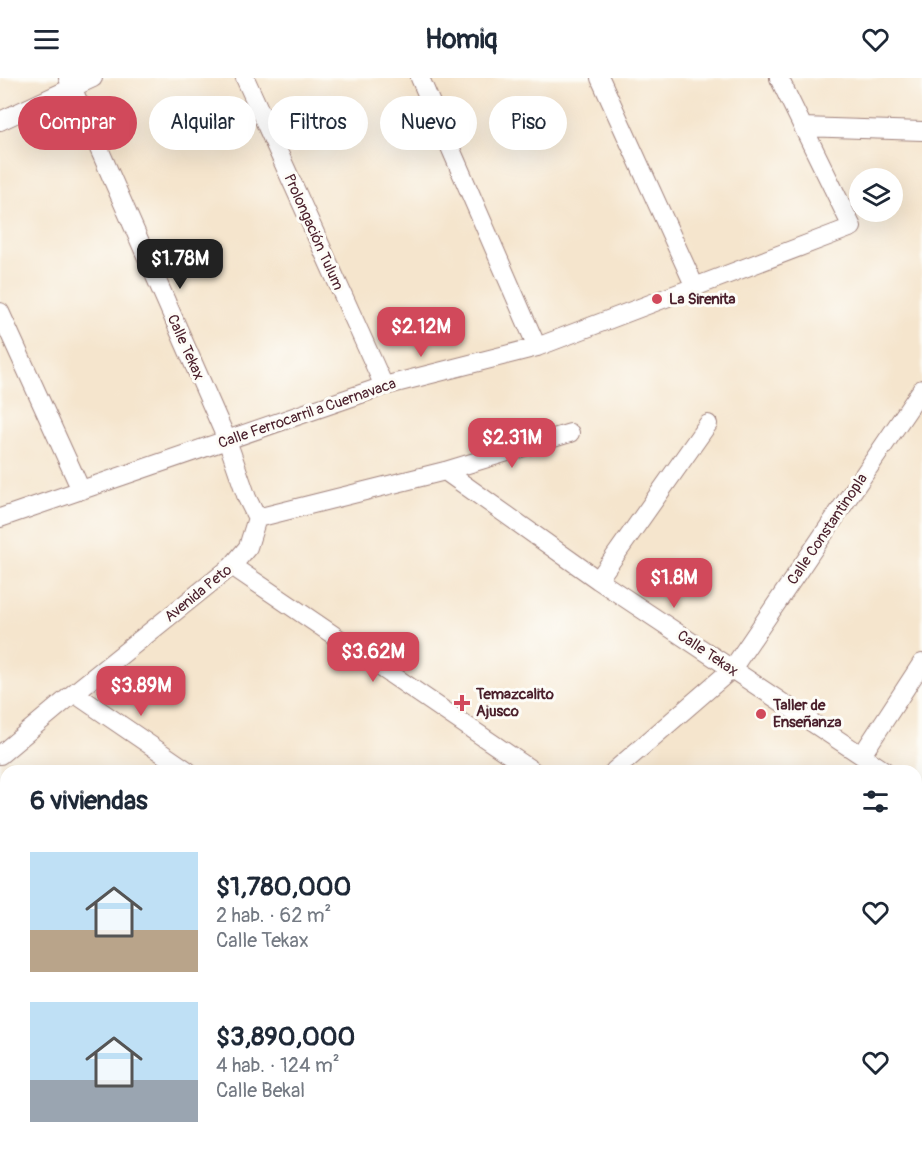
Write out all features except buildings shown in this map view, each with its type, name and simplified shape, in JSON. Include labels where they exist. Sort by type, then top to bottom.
[{"type":"street","points":[[0,121],[70,83],[93,78]]},
{"type":"street","name":"Prolongación Tulum","points":[[245,78],[384,386]]},
{"type":"street","points":[[420,78],[537,347]]},
{"type":"street","points":[[600,78],[695,287]]},
{"type":"street","points":[[779,78],[803,127],[922,131]]},
{"type":"street","name":"Calle Tekax","points":[[70,83],[227,441],[247,498],[257,518]]},
{"type":"street","name":"Calle Ferrocarril a Cuernavaca","points":[[0,518],[384,386],[537,347],[852,227],[803,127]]},
{"type":"street","points":[[0,312],[81,490]]},
{"type":"street","name":"Calle Constantinopla","points":[[621,765],[732,669],[922,389]]},
{"type":"street","points":[[598,580],[708,424]]},
{"type":"street","points":[[257,518],[445,471],[570,433]]},
{"type":"street","name":"Calle Tekax","points":[[445,471],[598,580],[876,765]]},
{"type":"street","name":"Avenida Peto","points":[[0,755],[232,566],[248,547],[257,518]]},
{"type":"street","points":[[232,566],[524,765]]},
{"type":"street","points":[[862,755],[922,663]]},
{"type":"street","points":[[74,693],[179,765]]},
{"type":"place","name":"La Sirenita","points":[[657,299]]},
{"type":"place","name":"Temazcalito Ajusco","points":[[462,703]]},
{"type":"place","name":"Taller de Enseñanza","points":[[761,714]]}]
